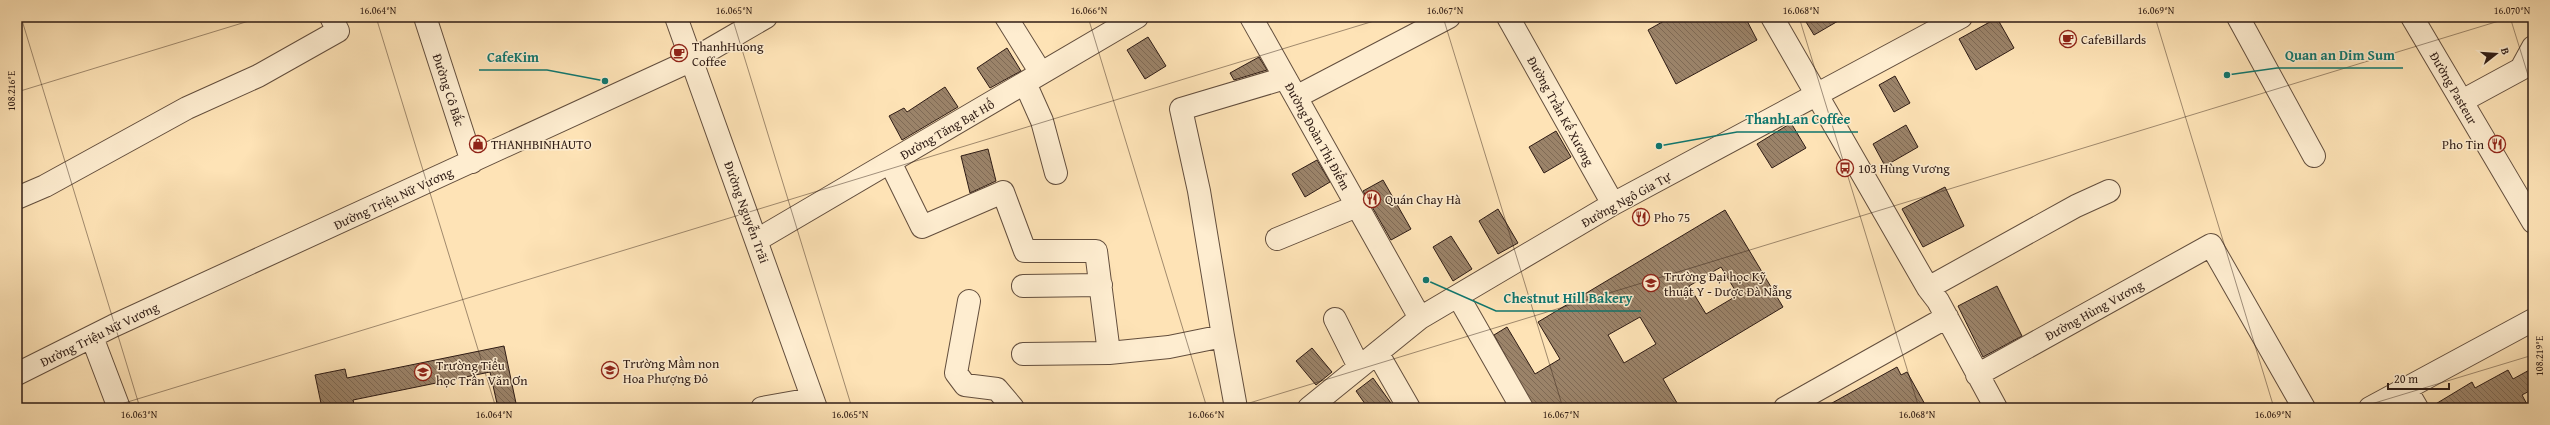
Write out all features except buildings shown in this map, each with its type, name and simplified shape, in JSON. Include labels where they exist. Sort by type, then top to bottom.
[{"type":"street","name":"Đường Cô Bắc","points":[[425,17],[472,162]]},
{"type":"street","name":"Đường Nguyễn Trãi","points":[[676,17],[757,240],[814,403]]},
{"type":"street","name":"Đường Triệu Nữ Vương","points":[[17,374],[92,336],[692,60],[766,17]]},
{"type":"street","points":[[1006,17],[1033,78],[1042,121],[1056,173]]},
{"type":"street","name":"Đường Tăng Bạt Hổ","points":[[757,240],[1137,17]]},
{"type":"street","name":"Đường Đoàn Thị Điểm","points":[[1251,17],[1420,318]]},
{"type":"street","points":[[1296,97],[1450,17]]},
{"type":"street","name":"Đường Trần Kế Xương","points":[[1508,17],[1613,204]]},
{"type":"street","points":[[1772,17],[1816,96],[1928,288],[1947,317],[1996,408]]},
{"type":"street","name":"Đường Ngô Gia Tự","points":[[1309,408],[1359,367],[1378,354],[1420,318],[1613,204],[1961,17]]},
{"type":"street","points":[[2238,17],[2314,156]]},
{"type":"street","name":"Đường Pasteur","points":[[2412,17],[2530,211]]},
{"type":"street","points":[[17,198],[45,186],[187,108],[258,76],[335,24]]},
{"type":"street","points":[[2462,101],[2521,69],[2533,47]]},
{"type":"street","points":[[1236,408],[1199,190],[1181,109],[1285,78]]},
{"type":"street","points":[[890,162],[922,227],[1003,192],[1025,251],[1096,252],[1109,353]]},
{"type":"street","points":[[1928,288],[2076,206],[2109,191]]},
{"type":"street","points":[[1277,239],[1357,206]]},
{"type":"street","name":"Đường Hùng Vương","points":[[1977,375],[2211,245],[2304,408]]},
{"type":"street","points":[[1024,286],[1101,285]]},
{"type":"street","points":[[1458,296],[1522,408]]},
{"type":"street","points":[[969,301],[956,373],[965,384],[997,389],[1013,408]]},
{"type":"street","points":[[1785,408],[1947,317]]},
{"type":"street","points":[[1335,318],[1359,367]]},
{"type":"street","points":[[2370,408],[2533,320]]},
{"type":"street","points":[[92,336],[119,408]]},
{"type":"street","points":[[1023,354],[1109,353],[1169,346],[1223,336]]},
{"type":"street","points":[[1378,354],[1409,408]]},
{"type":"street","points":[[2406,388],[2417,408]]},
{"type":"street","points":[[762,408],[814,403]]},
{"type":"place","name":"CafeBillards","points":[[2068,39]]},
{"type":"place","name":"ThanhHuong Coffee","points":[[679,53]]},
{"type":"place","name":"Quan an Dim Sum","points":[[2227,75]]},
{"type":"place","name":"CafeKim","points":[[605,81]]},
{"type":"place","name":"THANHBINHAUTO","points":[[478,144]]},
{"type":"place","name":"Pho Tin","points":[[2497,144]]},
{"type":"place","name":"ThanhLan Coffee","points":[[1659,146]]},
{"type":"place","name":"103 Hùng Vương","points":[[1845,168]]},
{"type":"place","name":"Quán Chay Hà","points":[[1372,199]]},
{"type":"place","name":"Pho 75","points":[[1641,217]]},
{"type":"place","name":"Chestnut Hill Bakery","points":[[1426,280]]},
{"type":"place","name":"Trường Đại học Kỹ thuật Y - Dược Đà Nẵng","points":[[1651,283]]},
{"type":"place","name":"Trường Mầm non Hoa Phượng Đỏ","points":[[610,370]]},
{"type":"place","name":"Trường Tiểu học Trần Văn Ơn","points":[[423,372]]}]
